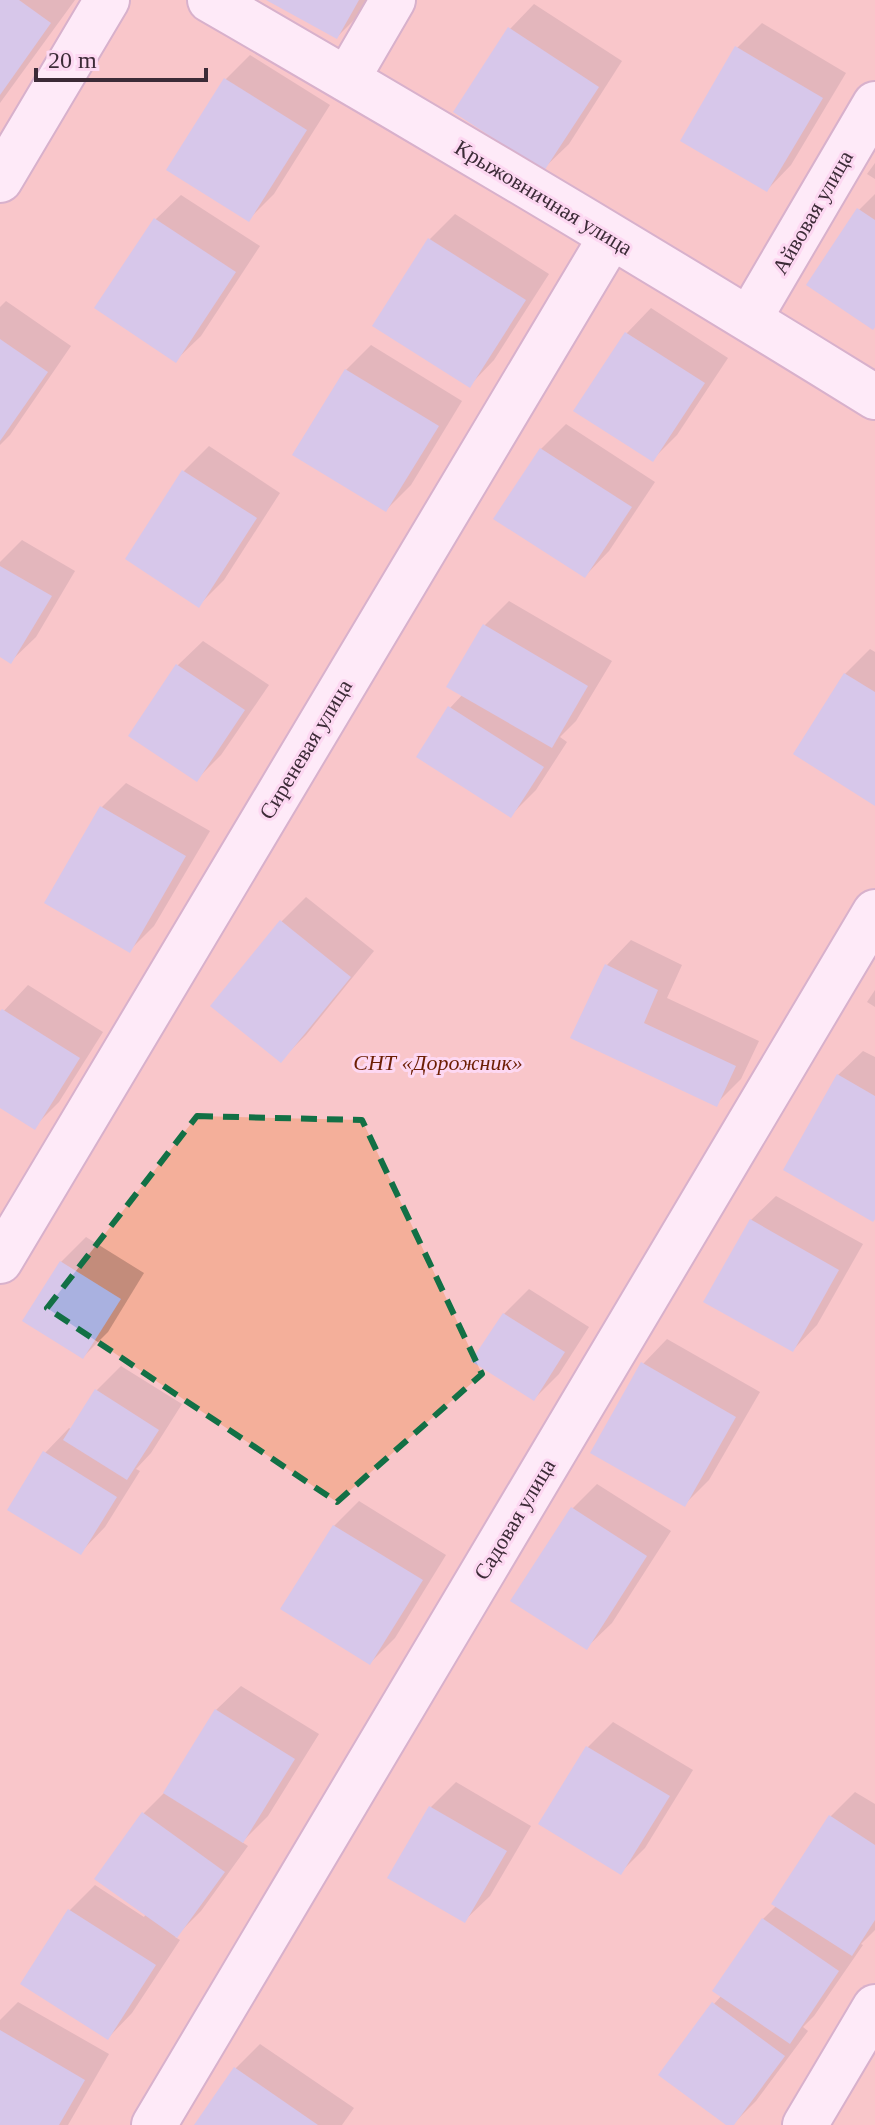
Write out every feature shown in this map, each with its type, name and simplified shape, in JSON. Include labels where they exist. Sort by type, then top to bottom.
[{"type":"street","points":[[0,180],[107,0]]},
{"type":"street","name":"Крыжовничная улица","points":[[210,0],[875,397]]},
{"type":"street","points":[[347,79],[393,0]]},
{"type":"street","name":"Айвовая улица","points":[[749,319],[875,104]]},
{"type":"street","name":"Сиреневая улица","points":[[0,1261],[611,237]]},
{"type":"street","name":"Садовая улица","points":[[154,2125],[875,912]]},
{"type":"street","points":[[805,2125],[875,2007]]},
{"type":"highlighted area","points":[[197,1116],[362,1120],[482,1374],[337,1502],[47,1308]]},
{"type":"green space","name":"СНТ «Дорожник»","points":[[0,0],[875,0],[875,2125],[0,2125]]},
{"type":"building","points":[[0,0],[19,0],[51,23],[0,95]]},
{"type":"building","points":[[266,0],[359,0],[337,39]]},
{"type":"building","points":[[508,27],[599,87],[544,171],[453,112]]},
{"type":"building","points":[[735,46],[823,98],[767,192],[680,141]]},
{"type":"building","points":[[224,78],[307,130],[249,222],[166,170]]},
{"type":"building","points":[[857,208],[875,220],[873,330],[806,285]]},
{"type":"building","points":[[154,218],[236,272],[176,363],[94,308]]},
{"type":"building","points":[[428,238],[526,300],[470,388],[372,326]]},
{"type":"building","points":[[625,332],[705,383],[653,462],[573,411]]},
{"type":"building","points":[[0,339],[48,372],[0,441]]},
{"type":"building","points":[[345,369],[439,426],[386,512],[292,455]]},
{"type":"building","points":[[540,448],[632,507],[585,578],[493,519]]},
{"type":"building","points":[[182,470],[257,518],[199,608],[125,559]]},
{"type":"building","points":[[0,566],[52,596],[11,664],[0,657]]},
{"type":"building","points":[[483,624],[588,686],[552,748],[446,687]]},
{"type":"building","points":[[176,664],[245,710],[197,782],[128,736]]},
{"type":"building","points":[[844,673],[875,692],[875,806],[793,754]]},
{"type":"building","points":[[448,706],[544,767],[511,818],[416,757]]},
{"type":"building","points":[[100,806],[186,856],[130,953],[44,903]]},
{"type":"building","points":[[280,920],[351,977],[281,1063],[210,1006]]},
{"type":"building","points":[[605,964],[658,990],[644,1023],[736,1066],[717,1107],[570,1038]]},
{"type":"building","points":[[2,1009],[80,1058],[35,1130],[0,1108]]},
{"type":"building","points":[[837,1074],[875,1096],[873,1222],[783,1170]]},
{"type":"building","points":[[750,1219],[839,1270],[793,1352],[703,1302]]},
{"type":"building","points":[[60,1261],[121,1299],[83,1359],[22,1321]]},
{"type":"building","points":[[503,1313],[565,1352],[534,1401],[471,1361]]},
{"type":"building","points":[[641,1362],[736,1417],[685,1507],[590,1453]]},
{"type":"building","points":[[95,1389],[159,1430],[127,1480],[63,1440]]},
{"type":"building","points":[[43,1451],[117,1497],[81,1555],[7,1510]]},
{"type":"building","points":[[571,1507],[647,1556],[587,1650],[510,1601]]},
{"type":"building","points":[[333,1525],[423,1580],[370,1665],[280,1609]]},
{"type":"building","points":[[215,1709],[295,1759],[243,1843],[163,1793]]},
{"type":"building","points":[[586,1746],[670,1796],[621,1875],[538,1824]]},
{"type":"building","points":[[429,1806],[507,1851],[465,1923],[387,1878]]},
{"type":"building","points":[[142,1812],[225,1872],[177,1938],[94,1879]]},
{"type":"building","points":[[829,1815],[875,1845],[875,1920],[852,1956],[771,1904]]},
{"type":"building","points":[[68,1909],[156,1965],[108,2040],[20,1984]]},
{"type":"building","points":[[762,1918],[839,1971],[790,2044],[712,1991]]},
{"type":"building","points":[[712,2002],[785,2056],[734,2125],[726,2125],[658,2075]]},
{"type":"building","points":[[0,2030],[85,2080],[59,2125],[0,2125]]},
{"type":"building","points":[[234,2067],[318,2125],[194,2125]]}]
